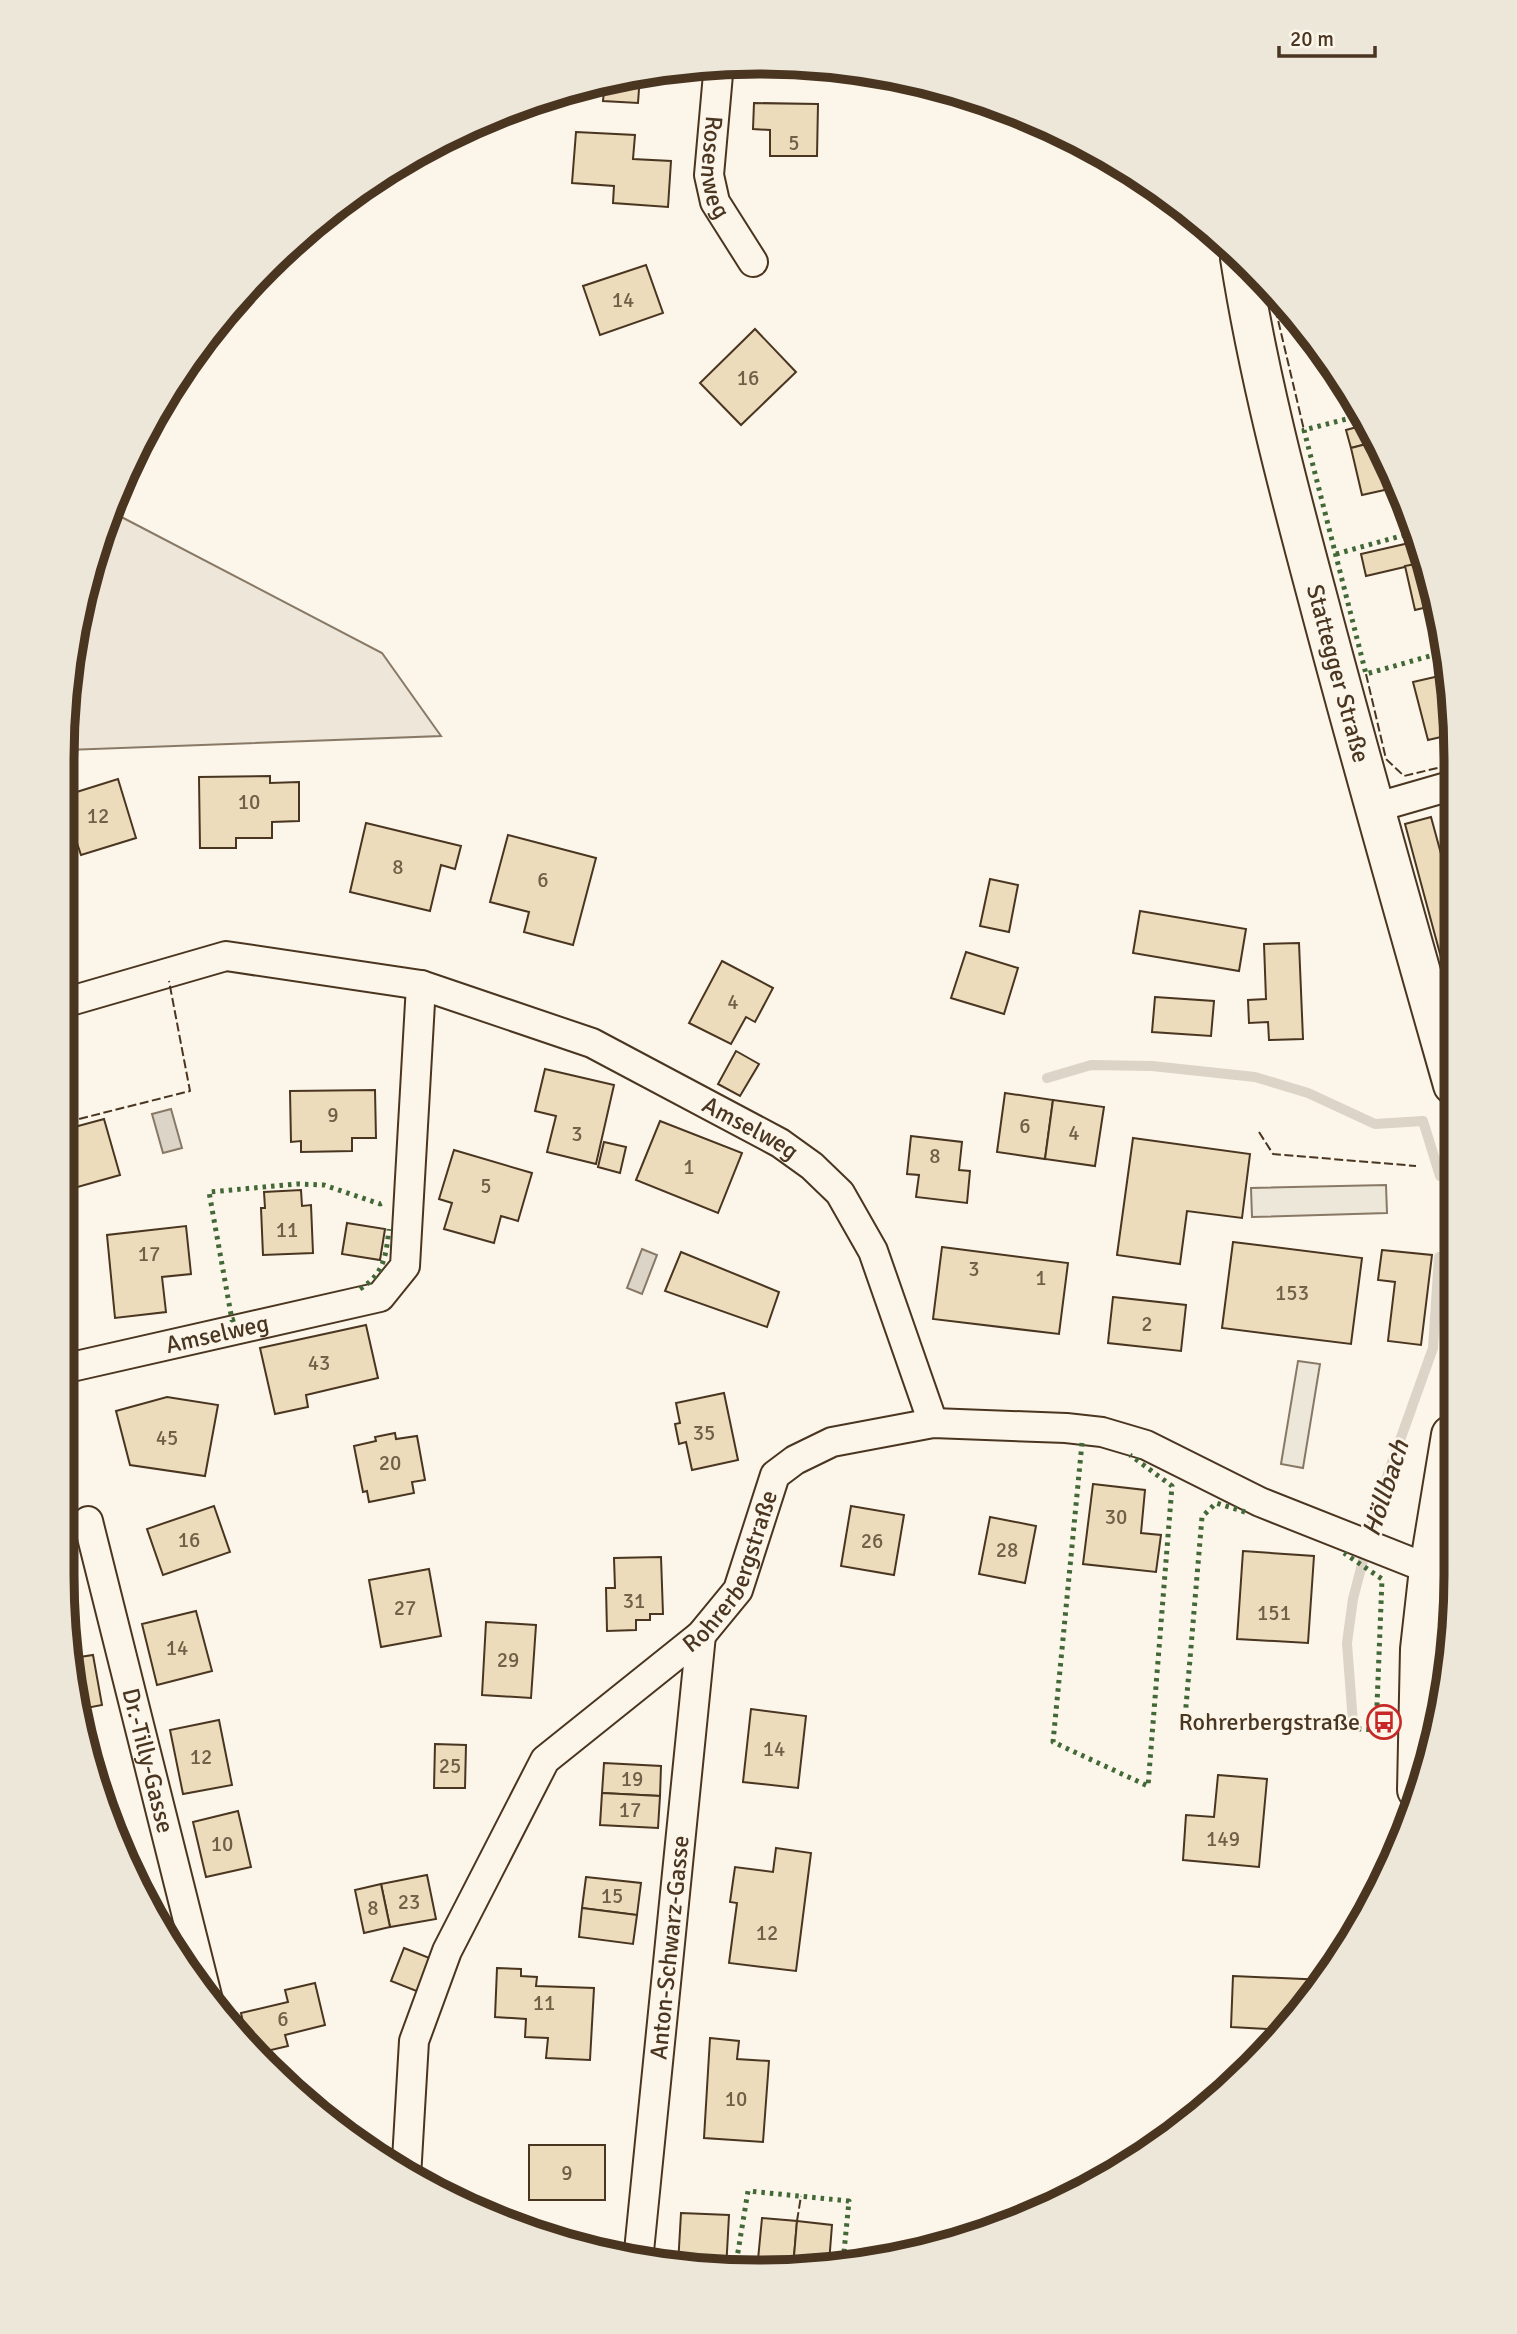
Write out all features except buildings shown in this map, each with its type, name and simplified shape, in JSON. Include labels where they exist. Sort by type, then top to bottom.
[{"type":"main road","name":"Stattegger Straße","points":[[1249,281],[1265,383],[1297,521],[1444,1055]]},
{"type":"main road","points":[[1418,1761],[1420,1649],[1429,1569],[1444,1478]]},
{"type":"street","name":"Rosenweg","points":[[718,75],[709,175],[715,202],[753,262]]},
{"type":"street","points":[[1374,808],[1444,788]]},
{"type":"street","name":"Amselweg","points":[[74,1000],[226,956],[421,985],[592,1043],[780,1143],[812,1166],[840,1193],[873,1251],[933,1423]]},
{"type":"street","name":"Amselweg","points":[[74,1366],[380,1297],[405,1266],[421,985]]},
{"type":"street","name":"Rohrerbergstraße","points":[[408,2164],[414,2041],[447,1951],[545,1760],[701,1635],[738,1590],[775,1475],[795,1460],[832,1442],[933,1423],[1102,1432],[1146,1445],[1260,1502],[1429,1569]]},
{"type":"street","name":"Dr.-Tilly-Gasse","points":[[88,1521],[201,1974]]},
{"type":"street","name":"Anton-Schwarz-Gasse","points":[[639,2250],[701,1635]]},
{"type":"shaded area","points":[[119,516],[382,653],[441,736],[74,750],[79,669],[87,625],[97,581]]},
{"type":"shaded area","points":[[171,1109],[182,1148],[163,1153],[152,1114]]},
{"type":"shaded area","points":[[1386,1185],[1387,1213],[1252,1217],[1251,1188]]},
{"type":"shaded area","points":[[642,1249],[657,1255],[642,1294],[627,1288]]},
{"type":"shaded area","points":[[1298,1361],[1320,1364],[1303,1468],[1281,1464]]},
{"type":"waterway","points":[[1047,1078],[1091,1065],[1152,1066],[1255,1077],[1308,1093],[1375,1124],[1423,1121],[1440,1176]]},
{"type":"waterway","name":"Höllbach","points":[[1353,1723],[1347,1643],[1353,1599],[1379,1499],[1433,1348],[1439,1257]]},
{"type":"hedge","points":[[1353,417],[1304,430],[1366,674],[1435,654]]},
{"type":"hedge","points":[[1336,554],[1406,535]]},
{"type":"hedge","points":[[235,1319],[232,1320],[209,1192],[297,1184],[324,1185],[380,1204],[386,1201]]},
{"type":"hedge","points":[[360,1289],[379,1271],[387,1248],[389,1229]]},
{"type":"hedge","points":[[1082,1443],[1053,1742],[1148,1786],[1172,1486],[1130,1455]]},
{"type":"hedge","points":[[1245,1512],[1216,1503],[1202,1517],[1185,1718],[1376,1730],[1382,1579],[1344,1553]]},
{"type":"hedge","points":[[737,2260],[748,2191],[849,2201],[844,2255]]},
{"type":"fence","points":[[1275,309],[1304,430]]},
{"type":"fence","points":[[1366,674],[1386,759],[1404,776],[1444,766]]},
{"type":"fence","points":[[74,1120],[190,1091],[169,981]]},
{"type":"fence","points":[[1259,1132],[1273,1154],[1416,1166]]},
{"type":"fence","points":[[797,2221],[801,2196]]},
{"type":"place","name":"Rohrerbergstraße","points":[[1384,1722]]}]
